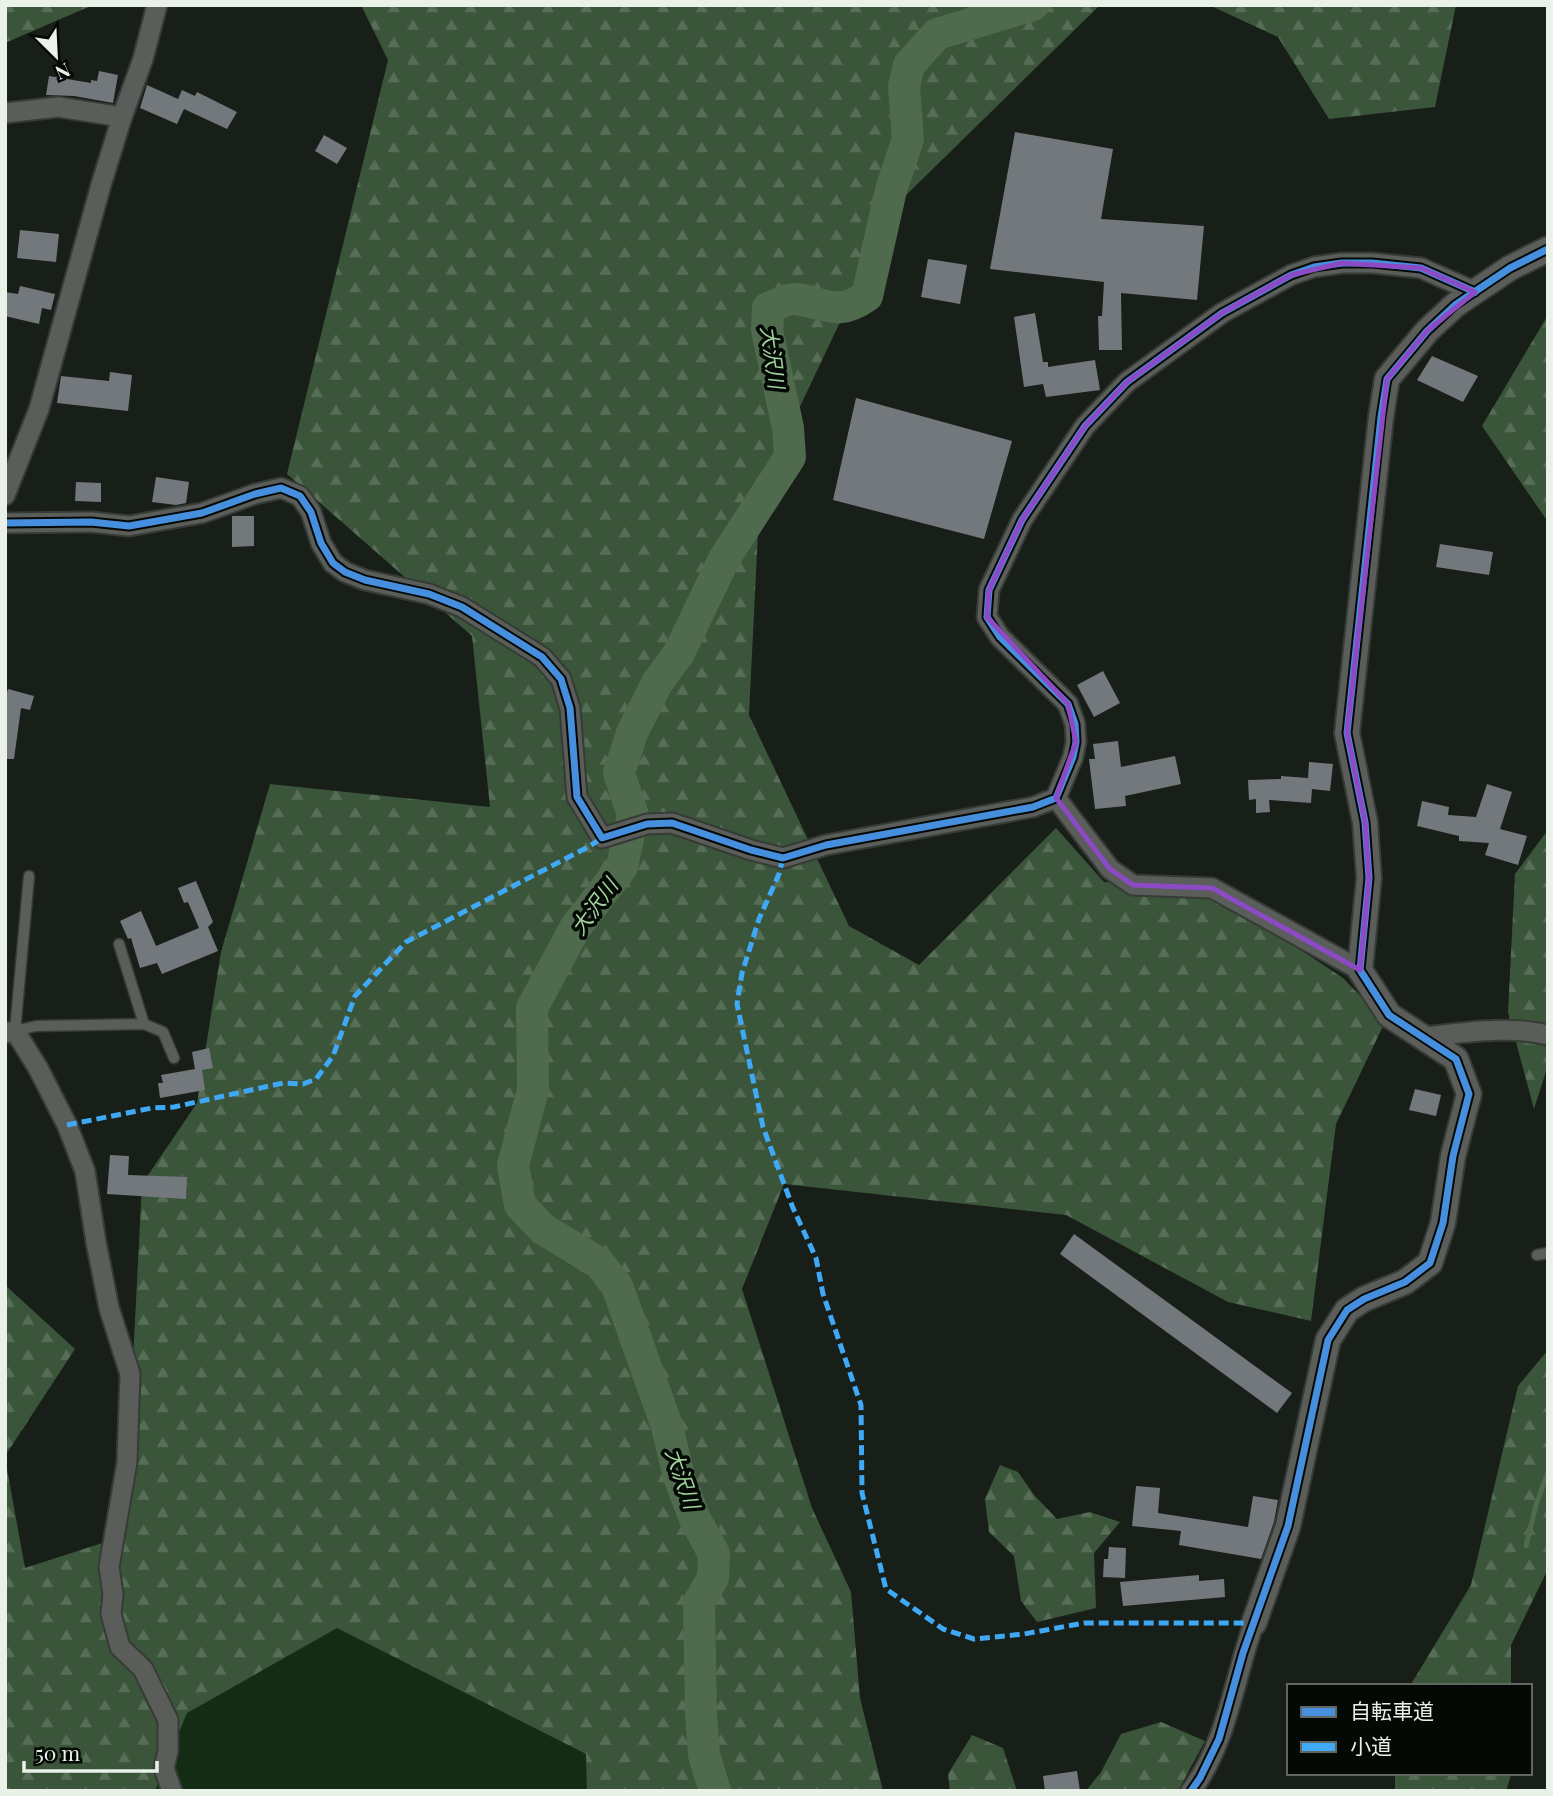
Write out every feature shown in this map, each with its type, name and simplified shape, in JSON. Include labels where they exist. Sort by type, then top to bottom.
[{"type":"street","points":[[5,495],[39,409],[122,117],[143,58],[157,5]]},
{"type":"street","points":[[5,113],[58,107],[122,117]]},
{"type":"street","points":[[1360,970],[1369,878],[1365,822],[1347,733],[1387,379],[1402,359],[1455,305],[1510,268],[1548,249]]},
{"type":"street","points":[[5,523],[91,522],[129,526],[202,513],[255,494],[281,488],[300,496],[311,512],[321,543],[333,563],[345,572],[365,580],[429,594],[462,607],[542,657],[561,678],[569,708],[577,797],[602,838],[647,824],[672,823],[783,858],[826,845],[1033,807],[1056,799],[1073,757],[1075,724],[1068,704],[1000,637],[987,617],[989,590],[1022,520],[1085,426],[1127,382],[1222,313],[1291,275],[1314,267],[1342,262],[1421,268],[1475,292]]},
{"type":"street","points":[[1056,799],[1110,869],[1133,885],[1212,888],[1360,970],[1389,1015],[1456,1059],[1469,1094],[1453,1156],[1443,1223],[1430,1263],[1405,1282],[1364,1299],[1347,1310],[1328,1340],[1288,1526],[1254,1623],[1219,1740],[1191,1791]]},
{"type":"street","points":[[1423,1037],[1490,1030],[1532,1031],[1548,1035]]},
{"type":"street","points":[[10,1032],[38,1068],[67,1125],[85,1171],[109,1308],[130,1374],[127,1462],[109,1567],[113,1594],[111,1614],[120,1647],[143,1669],[168,1720],[168,1751],[164,1768],[172,1791]]},
{"type":"lane","points":[[29,876],[10,1032],[36,1026],[144,1024],[163,1032],[174,1058]]},
{"type":"lane","points":[[119,944],[144,1024]]},
{"type":"lane","points":[[1536,1255],[1548,1253]]},
{"type":"highlighted area","points":[[1342,263],[1421,268],[1475,292],[1427,331],[1387,379],[1347,733],[1365,822],[1369,878],[1360,970],[1212,888],[1133,885],[1110,869],[1056,798],[1076,742],[1068,704],[987,617],[989,590],[1022,520],[1085,426],[1127,382],[1222,313],[1291,275]]},
{"type":"green space","points":[[5,5],[93,5],[5,43]]},
{"type":"green space","points":[[361,5],[1100,5],[895,206],[760,491],[749,715],[849,926],[919,965],[1056,828],[1104,882],[1206,887],[1343,978],[1385,1022],[1336,1124],[1311,1321],[1228,1302],[1066,1215],[784,1184],[742,1289],[812,1508],[851,1592],[860,1698],[883,1791],[587,1791],[586,1754],[337,1628],[187,1713],[155,1791],[5,1791],[5,1458],[25,1568],[124,1536],[142,1184],[197,1103],[221,952],[270,784],[490,807],[472,636],[287,474],[388,60]]},
{"type":"green space","points":[[1209,5],[1456,5],[1435,107],[1329,119],[1278,37]]},
{"type":"green space","points":[[1548,315],[1548,522],[1482,426]]},
{"type":"green space","points":[[1548,830],[1548,1065],[1534,1109],[1508,1012],[1515,874]]},
{"type":"green space","points":[[5,1285],[75,1349],[5,1456]]},
{"type":"green space","points":[[1548,1350],[1548,1569],[1511,1645],[1511,1684],[1411,1684],[1471,1585],[1518,1386]]},
{"type":"green space","points":[[1000,1465],[1018,1472],[1034,1495],[1057,1519],[1090,1512],[1120,1522],[1094,1553],[1096,1608],[1037,1622],[1021,1601],[1014,1556],[989,1532],[985,1499]]},
{"type":"green space","points":[[328,1614],[587,1754],[587,1791],[155,1791],[187,1713]]},
{"type":"green space","points":[[1161,1722],[1205,1741],[1178,1791],[1086,1791],[1101,1772],[1121,1734]]},
{"type":"green space","points":[[972,1735],[1003,1748],[1017,1791],[950,1791],[948,1774]]},
{"type":"green space","points":[[1395,1775],[1511,1775],[1506,1791],[1395,1791]]},
{"type":"building","points":[[99,71],[118,75],[113,103],[74,96],[46,95],[49,76],[91,83],[91,80],[97,81]]},
{"type":"building","points":[[147,85],[178,99],[182,90],[195,96],[197,92],[237,112],[227,129],[184,109],[177,124],[140,108]]},
{"type":"building","points":[[1015,132],[1113,149],[1101,219],[1204,226],[1197,300],[1121,293],[1122,350],[1099,350],[1098,316],[1102,316],[1104,282],[990,269]]},
{"type":"building","points":[[324,135],[347,148],[337,164],[315,151]]},
{"type":"building","points":[[20,230],[59,234],[56,262],[17,258]]},
{"type":"building","points":[[928,259],[967,265],[960,304],[921,297]]},
{"type":"building","points":[[20,286],[55,294],[51,310],[42,308],[39,324],[5,316],[5,292],[18,294]]},
{"type":"building","points":[[1035,313],[1043,362],[1048,362],[1048,367],[1095,360],[1100,390],[1046,397],[1043,384],[1024,387],[1014,317]]},
{"type":"building","points":[[1432,356],[1478,376],[1463,402],[1417,380]]},
{"type":"building","points":[[110,372],[132,375],[128,411],[57,403],[61,376],[109,381]]},
{"type":"building","points":[[856,398],[1012,441],[984,539],[833,500]]},
{"type":"building","points":[[156,477],[189,482],[186,503],[176,505],[152,502]]},
{"type":"building","points":[[76,482],[101,483],[101,502],[75,501]]},
{"type":"building","points":[[232,516],[254,516],[254,546],[232,547]]},
{"type":"building","points":[[1440,544],[1493,552],[1489,575],[1436,567]]},
{"type":"building","points":[[1103,671],[1120,703],[1094,717],[1077,685]]},
{"type":"building","points":[[8,689],[34,696],[30,710],[21,708],[14,759],[5,759],[5,700]]},
{"type":"building","points":[[1118,741],[1121,767],[1175,756],[1181,784],[1125,796],[1126,806],[1095,809],[1089,759],[1095,759],[1093,744]]},
{"type":"building","points":[[1309,762],[1333,764],[1330,791],[1312,789],[1311,803],[1269,800],[1270,812],[1256,813],[1256,799],[1249,800],[1248,780],[1281,779],[1281,776],[1308,778]]},
{"type":"building","points":[[1487,784],[1512,792],[1500,829],[1527,836],[1518,865],[1485,855],[1489,843],[1459,841],[1459,836],[1417,826],[1422,801],[1449,807],[1448,815],[1476,817]]},
{"type":"building","points":[[196,881],[213,922],[208,927],[218,951],[162,974],[157,963],[140,968],[131,938],[128,939],[120,921],[141,911],[156,946],[199,928],[188,902],[184,903],[178,888]]},
{"type":"building","points":[[209,1048],[213,1068],[202,1070],[205,1090],[160,1098],[158,1083],[163,1083],[161,1075],[195,1069],[192,1052]]},
{"type":"building","points":[[1415,1089],[1441,1095],[1436,1116],[1409,1110]]},
{"type":"building","points":[[110,1155],[129,1156],[128,1175],[187,1177],[186,1199],[107,1194]]},
{"type":"building","points":[[1074,1234],[1292,1393],[1277,1413],[1060,1254]]},
{"type":"building","points":[[1136,1486],[1160,1488],[1158,1513],[1248,1527],[1253,1496],[1278,1500],[1274,1522],[1261,1559],[1179,1545],[1181,1531],[1132,1526]]},
{"type":"building","points":[[1109,1547],[1126,1548],[1125,1578],[1103,1577],[1104,1559],[1108,1559]]},
{"type":"building","points":[[1199,1575],[1199,1581],[1224,1579],[1225,1597],[1123,1606],[1120,1582]]},
{"type":"building","points":[[1077,1771],[1080,1791],[1045,1791],[1043,1776]]},
{"type":"waterway","name":"大沢川","points":[[715,1791],[704,1755],[699,1602],[713,1578],[714,1554],[695,1519],[679,1477],[667,1426],[617,1286],[599,1263],[543,1229],[520,1205],[513,1165],[533,1090],[532,1008],[575,928],[622,867],[633,815],[619,773],[632,733],[657,683],[679,653],[724,559],[790,457],[788,428],[767,330],[768,308],[794,299],[839,307],[856,303],[867,296],[891,190],[908,139],[904,87],[909,65],[937,34],[1033,5]]},
{"type":"waterway","points":[[1526,1546],[1548,1472]]},
{"type":"marked path","points":[[67,1125],[152,1108],[174,1107],[283,1083],[303,1084],[316,1079],[333,1056],[355,996],[406,942],[602,838]]},
{"type":"marked path","points":[[783,858],[779,874],[759,919],[742,973],[737,1004],[763,1127],[793,1208],[816,1258],[823,1294],[861,1405],[862,1493],[886,1589],[943,1629],[974,1639],[1024,1634],[1084,1623],[1254,1623]]},
{"type":"cycle path","points":[[1191,1791],[1219,1739],[1243,1653],[1288,1526],[1328,1340],[1347,1310],[1364,1299],[1405,1282],[1430,1263],[1443,1223],[1453,1156],[1469,1094],[1456,1059],[1389,1015],[1360,970],[1369,878],[1365,822],[1347,733],[1387,379],[1427,331],[1455,305],[1510,268],[1548,249]]},
{"type":"cycle path","points":[[5,523],[91,522],[129,526],[202,513],[255,494],[281,488],[300,496],[311,512],[321,543],[333,563],[345,572],[365,580],[429,594],[462,607],[542,657],[561,679],[570,708],[577,797],[602,838],[647,824],[672,823],[783,858],[826,845],[1033,807],[1056,798],[1073,757],[1075,724],[1068,704],[1000,637],[987,617],[989,590],[1022,520],[1085,426],[1127,382],[1222,313],[1291,275],[1314,267],[1372,263],[1421,268],[1475,292]]}]
